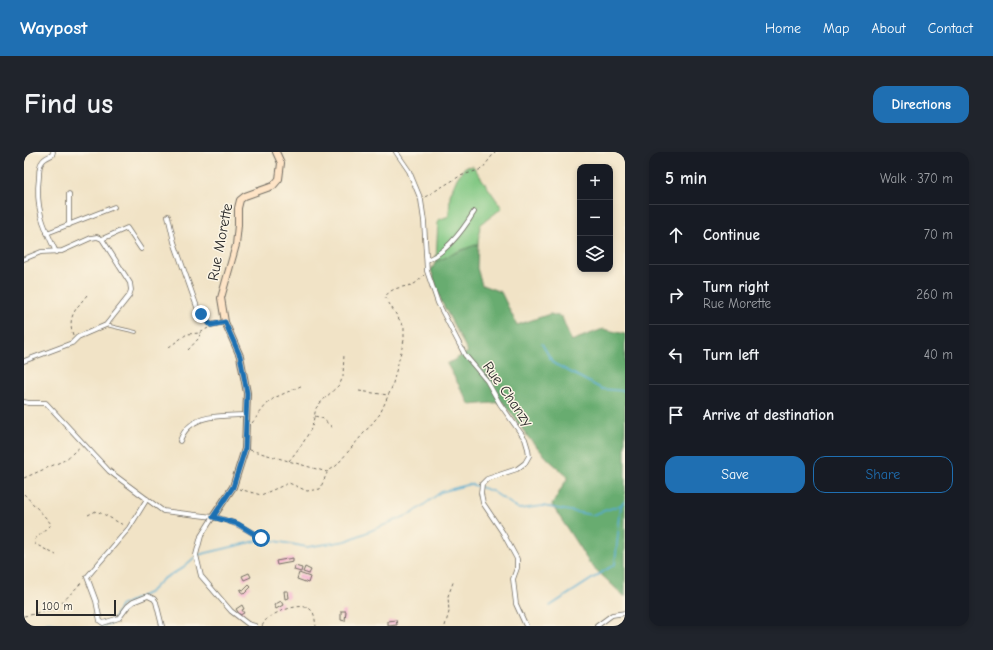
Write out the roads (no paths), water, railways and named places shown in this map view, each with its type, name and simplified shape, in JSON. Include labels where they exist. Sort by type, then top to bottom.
[{"type":"street","points":[[53,152],[52,155],[40,163],[38,206],[46,233],[56,252]]},
{"type":"street","name":"Rue Morette","points":[[213,517],[233,487],[245,449],[246,426],[247,393],[240,356],[225,322],[222,298],[236,245],[238,208],[240,200],[245,196],[273,186],[279,179],[281,163],[276,152]]},
{"type":"street","name":"Rue Chanzy","points":[[396,152],[409,171],[421,200],[424,221],[427,272],[438,303],[465,354],[487,381],[500,404],[525,439],[528,449],[529,456],[525,463],[517,469],[487,479],[482,484],[481,493],[486,510],[502,533],[517,559],[517,568],[513,578],[516,604],[526,626]]},
{"type":"street","points":[[69,194],[69,224]]},
{"type":"street","points":[[46,233],[114,208]]},
{"type":"street","points":[[426,260],[433,257],[448,244],[464,228],[474,212]]},
{"type":"street","points":[[168,216],[174,242],[197,307],[211,325],[225,322]]},
{"type":"street","points":[[102,239],[127,228],[141,249]]},
{"type":"street","points":[[24,259],[41,252],[62,251],[90,238],[97,237],[102,239],[130,283],[131,290],[129,296],[106,325],[72,342],[24,361]]},
{"type":"street","points":[[24,402],[46,404],[109,471],[163,511],[213,517],[238,524],[261,538]]},
{"type":"street","points":[[180,441],[186,428],[202,418],[246,415]]},
{"type":"street","points":[[147,500],[129,528],[87,577],[96,601],[101,622],[103,623],[119,618],[133,602],[144,596],[148,596],[156,602],[162,626]]},
{"type":"street","points":[[213,517],[201,536],[196,555],[201,576],[230,611],[248,624],[255,626]]},
{"type":"street","points":[[597,626],[612,615],[625,612]]},
{"type":"lane","points":[[106,325],[136,332]]},
{"type":"waterway","points":[[542,344],[553,363],[602,389],[625,391]]},
{"type":"waterway","points":[[198,555],[265,539],[307,547],[346,541],[413,513],[441,492],[470,484],[492,491],[519,509],[543,506],[592,515],[621,505],[625,501]]},
{"type":"waterway","points":[[550,606],[615,564],[621,505]]},
{"type":"waterway","points":[[100,626],[112,623],[120,606],[150,592],[163,579],[181,569],[195,557]]},
{"type":"waterway","points":[[39,626],[48,623],[76,626]]}]
